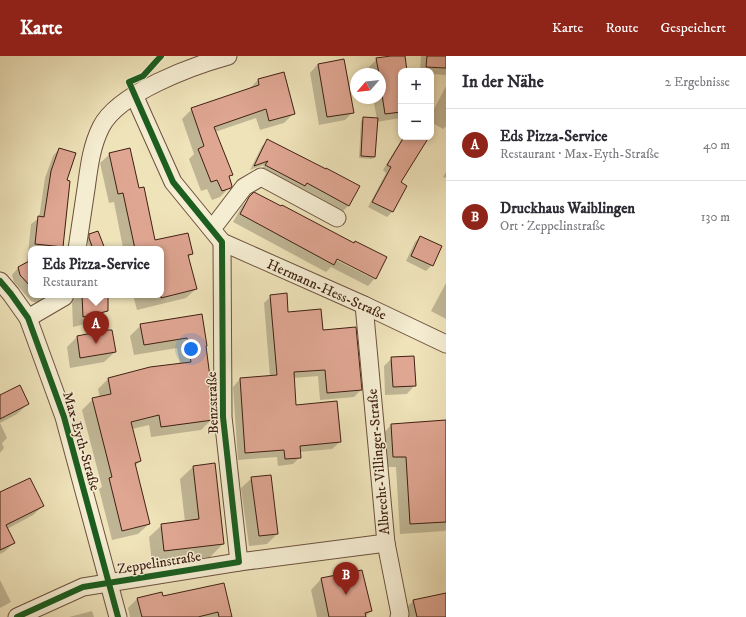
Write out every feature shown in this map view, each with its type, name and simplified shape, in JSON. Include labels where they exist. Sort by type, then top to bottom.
[{"type":"street","points":[[77,246],[91,152],[101,126],[115,110],[134,95],[200,64],[228,56]]},
{"type":"street","name":"Hermann-Hess-Straße","points":[[134,95],[173,182],[217,236],[446,344]]},
{"type":"street","points":[[217,236],[244,187],[261,177],[337,218]]},
{"type":"street","name":"Benzstraße","points":[[217,236],[223,417],[239,562]]},
{"type":"street","name":"Max-Eyth-Straße","points":[[0,282],[12,294],[28,318],[64,417],[118,617]]},
{"type":"street","points":[[28,318],[62,298]]},
{"type":"street","name":"Albrecht-Villinger-Straße","points":[[364,306],[386,543],[400,614],[398,617]]},
{"type":"street","name":"Zeppelinstraße","points":[[16,617],[83,586],[239,562],[386,543]]},
{"type":"building","points":[[405,56],[407,68],[398,68],[398,112],[385,114],[383,104],[386,104],[386,68],[378,68],[376,58]]},
{"type":"building","points":[[427,56],[446,56],[446,68],[426,67]]},
{"type":"building","points":[[344,59],[350,91],[350,104],[352,104],[354,113],[327,117],[318,64]]},
{"type":"building","points":[[284,72],[295,114],[269,121],[266,109],[214,127],[233,175],[229,176],[232,186],[231,188],[222,191],[217,180],[211,182],[198,149],[204,146],[191,108],[259,85],[258,79]]},
{"type":"building","points":[[363,117],[378,118],[375,157],[361,156]]},
{"type":"building","points":[[267,139],[360,186],[349,206],[307,183],[305,186],[265,165],[268,161],[254,166]]},
{"type":"building","points":[[402,140],[427,140],[401,182],[407,186],[393,212],[372,202],[391,167],[387,165]]},
{"type":"building","points":[[59,148],[76,153],[67,180],[70,181],[63,246],[35,244],[38,216],[44,217],[51,171]]},
{"type":"building","points":[[130,148],[139,188],[144,187],[155,240],[188,233],[193,254],[188,255],[197,289],[164,297],[164,246],[134,246],[123,193],[118,194],[109,153]]},
{"type":"building","points":[[254,192],[354,243],[355,241],[387,257],[376,279],[337,259],[334,265],[240,214],[249,197]]},
{"type":"building","points":[[98,231],[104,246],[92,246],[89,234]]},
{"type":"building","points":[[420,236],[442,246],[433,266],[411,256]]},
{"type":"building","points":[[28,262],[28,284],[20,275],[18,267]]},
{"type":"building","points":[[287,293],[288,312],[321,309],[323,330],[356,327],[362,390],[327,393],[325,370],[294,372],[296,405],[337,401],[341,442],[300,446],[301,458],[285,459],[284,450],[245,453],[240,378],[277,375],[270,295]]},
{"type":"building","points":[[82,298],[108,298],[108,311],[83,317]]},
{"type":"building","points":[[202,314],[207,346],[213,420],[161,427],[159,415],[131,422],[141,461],[135,463],[150,524],[122,531],[109,478],[112,477],[92,398],[111,394],[108,378],[150,367],[191,362],[187,338],[144,345],[140,324]]},
{"type":"building","points":[[112,330],[116,352],[80,358],[77,336]]},
{"type":"building","points":[[414,356],[416,386],[393,387],[391,357]]},
{"type":"building","points":[[20,385],[29,404],[0,419],[0,395]]},
{"type":"building","points":[[446,420],[446,522],[410,524],[406,457],[393,457],[391,424]]},
{"type":"building","points":[[215,463],[224,544],[164,551],[161,524],[199,519],[193,466]]},
{"type":"building","points":[[271,475],[278,534],[259,536],[251,477]]},
{"type":"building","points":[[30,478],[44,506],[6,525],[15,543],[0,550],[0,492]]},
{"type":"building","points":[[362,570],[372,611],[365,613],[366,617],[329,617],[321,578]]},
{"type":"building","points":[[224,583],[232,617],[219,617],[218,612],[198,617],[142,617],[137,598],[162,592],[163,596]]},
{"type":"building","points":[[446,593],[446,617],[417,617],[413,600]]},
{"type":"cycle path","points":[[17,617],[83,587],[239,562],[223,417],[222,242],[173,182],[129,82],[143,76],[161,56]]},
{"type":"cycle path","points":[[0,281],[28,318],[64,417],[118,617]]},
{"type":"place","name":"Eds Pizza-Service","points":[[96,344]]},
{"type":"place","name":"Druckhaus Waiblingen","points":[[346,595]]}]
